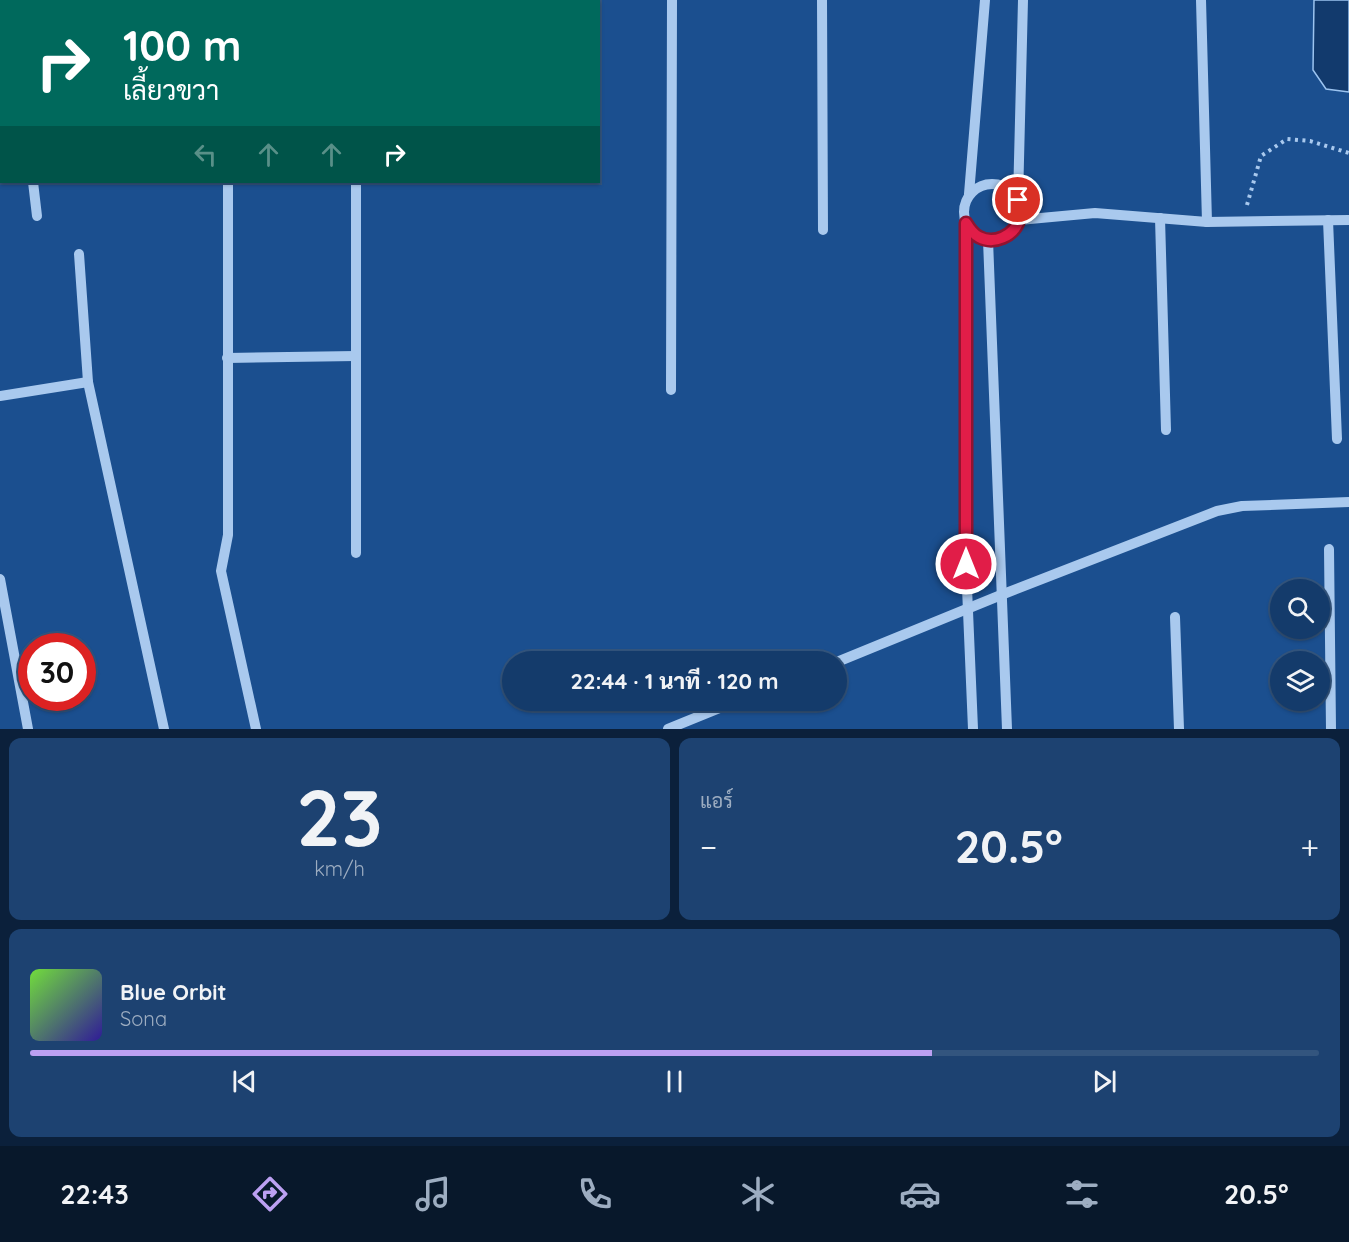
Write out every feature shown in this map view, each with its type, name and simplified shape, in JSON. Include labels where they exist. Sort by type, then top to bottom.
[{"type":"street","points":[[671,390],[672,0]]},
{"type":"street","points":[[822,0],[823,230]]},
{"type":"street","points":[[969,194],[985,0]]},
{"type":"street","points":[[1018,200],[1005,186],[995,183],[976,188],[964,203],[963,213],[966,223],[971,231],[988,240],[1007,236],[1015,229],[1019,220],[1023,0]]},
{"type":"street","points":[[1201,0],[1207,222]]},
{"type":"street","points":[[33,183],[38,216]]},
{"type":"street","points":[[228,183],[228,535],[221,571],[256,729]]},
{"type":"street","points":[[356,183],[356,553]]},
{"type":"street","points":[[1019,220],[1095,213],[1207,222],[1349,220]]},
{"type":"street","points":[[1160,218],[1166,430]]},
{"type":"street","points":[[1329,220],[1337,439]]},
{"type":"street","points":[[966,223],[966,564],[974,729]]},
{"type":"street","points":[[988,240],[1007,729]]},
{"type":"street","points":[[78,254],[88,382],[164,729]]},
{"type":"street","points":[[227,358],[356,356]]},
{"type":"street","points":[[0,396],[88,382]]},
{"type":"street","points":[[847,658],[1217,511],[1242,506],[1349,502]]},
{"type":"street","points":[[1329,549],[1331,729]]},
{"type":"street","points":[[0,579],[4,621],[28,729]]},
{"type":"street","points":[[1176,617],[1179,729]]},
{"type":"street","points":[[668,729],[712,711]]},
{"type":"path","points":[[1243,221],[1261,156],[1287,139],[1310,141],[1349,153]]},
{"type":"water","points":[[1314,0],[1349,0],[1349,92],[1326,89],[1313,70]]},
{"type":"route","points":[[966,564],[966,223],[971,231],[988,240],[1007,236],[1015,229],[1019,220],[1018,200]]}]
